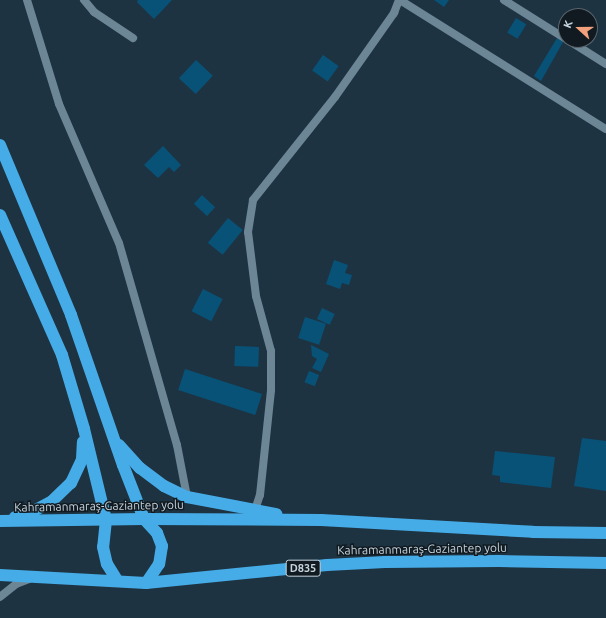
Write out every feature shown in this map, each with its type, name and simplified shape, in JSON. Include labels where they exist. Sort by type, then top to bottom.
[{"type":"highway","points":[[0,144],[71,315],[144,519],[157,533],[162,546],[158,564],[146,583]]},
{"type":"highway","points":[[0,215],[62,355],[84,429],[106,520],[103,547],[107,564],[117,580]]},
{"type":"highway","points":[[0,521],[28,514],[45,505],[71,483],[82,459],[84,429]]},
{"type":"highway","points":[[115,441],[140,468],[164,486],[187,497],[255,510],[321,520]]},
{"type":"highway","name":"Kahramanmaraş-Gaziantep yolu","points":[[0,521],[144,519],[321,520],[533,532],[606,533]]},
{"type":"highway","name":"Kahramanmaraş-Gaziantep yolu","points":[[0,574],[117,580],[146,583],[327,565],[386,562],[499,561],[606,563]]},
{"type":"street","points":[[27,0],[59,104],[119,243],[178,445],[187,497]]},
{"type":"street","points":[[84,0],[94,12],[133,38]]},
{"type":"street","points":[[255,510],[260,495],[271,390],[271,351],[256,296],[248,232],[253,200],[335,97],[394,14],[399,0],[606,129]]},
{"type":"street","points":[[504,0],[558,33]]},
{"type":"street","points":[[581,48],[606,64]]},
{"type":"street","points":[[0,597],[16,584],[37,577]]},
{"type":"building","points":[[138,0],[172,0],[154,19],[137,2]]},
{"type":"building","points":[[434,0],[449,0],[444,7]]},
{"type":"building","points":[[516,18],[526,24],[518,39],[507,33]]},
{"type":"building","points":[[557,38],[558,48],[560,48],[541,81],[534,76]]},
{"type":"building","points":[[323,55],[339,66],[328,81],[312,71]]},
{"type":"building","points":[[196,60],[213,76],[196,94],[179,78]]},
{"type":"building","points":[[163,146],[181,165],[174,172],[169,167],[158,178],[144,165]]},
{"type":"building","points":[[202,195],[215,207],[207,216],[194,204]]},
{"type":"building","points":[[228,218],[243,230],[223,255],[208,243]]},
{"type":"building","points":[[334,260],[348,265],[345,273],[352,275],[349,285],[342,283],[340,289],[326,284]]},
{"type":"building","points":[[203,289],[223,299],[211,321],[192,311]]},
{"type":"building","points":[[322,308],[335,314],[330,325],[317,319]]},
{"type":"building","points":[[305,317],[326,324],[319,345],[298,338]]},
{"type":"building","points":[[311,345],[329,354],[321,372],[312,368],[317,359],[312,356]]},
{"type":"building","points":[[235,346],[259,347],[258,367],[234,366]]},
{"type":"building","points":[[185,369],[262,394],[255,415],[178,390]]},
{"type":"building","points":[[309,371],[319,375],[315,386],[305,382]]},
{"type":"building","points":[[582,438],[606,441],[606,491],[574,486]]},
{"type":"building","points":[[495,451],[555,457],[551,488],[500,482],[500,476],[492,475]]}]
